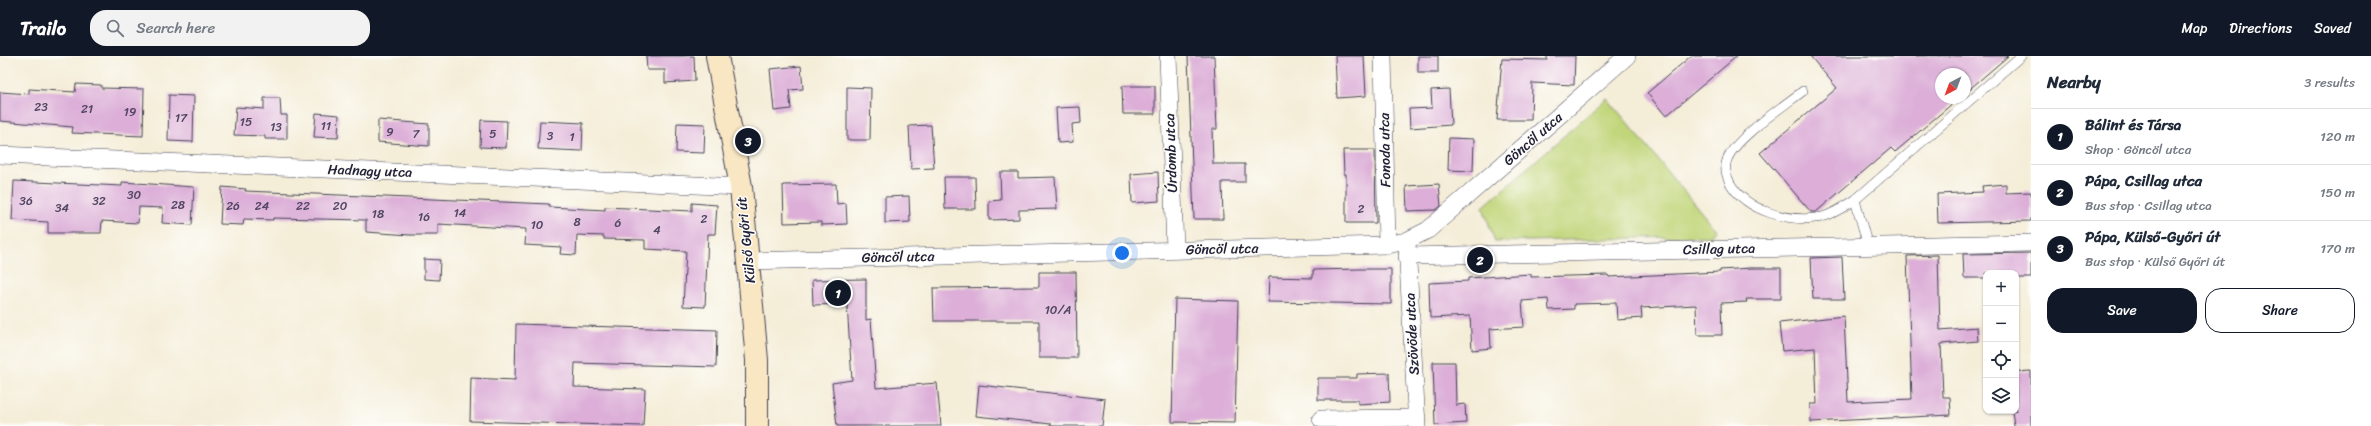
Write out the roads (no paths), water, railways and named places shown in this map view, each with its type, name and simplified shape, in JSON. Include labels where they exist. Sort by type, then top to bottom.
[{"type":"main road","name":"Külső Győri út","points":[[717,56],[741,187],[757,360],[757,426]]},
{"type":"street","name":"Úrdomb utca","points":[[1168,56],[1175,250]]},
{"type":"street","name":"Fonoda utca","points":[[1383,56],[1387,245]]},
{"type":"street","name":"Göncöl utca","points":[[748,261],[1387,245],[1407,249],[1628,56]]},
{"type":"street","name":"Hadnagy utca","points":[[0,155],[741,187]]},
{"type":"street","name":"Csillag utca","points":[[1407,249],[1868,246],[2031,243]]},
{"type":"street","name":"Szövöde utca","points":[[1407,249],[1417,422]]},
{"type":"street","points":[[1321,419],[1417,422]]},
{"type":"lane","points":[[1803,90],[1734,146],[1726,160],[1726,174],[1745,201],[1757,208],[1796,218],[1823,217],[1855,200],[2021,56]]},
{"type":"lane","points":[[1855,200],[1868,246]]},
{"type":"place","name":"Pápa, Külső-Győri út","points":[[748,141]]},
{"type":"place","name":"Pápa, Csillag utca","points":[[1480,260]]},
{"type":"place","name":"Bálint és Társa","points":[[838,293]]}]
